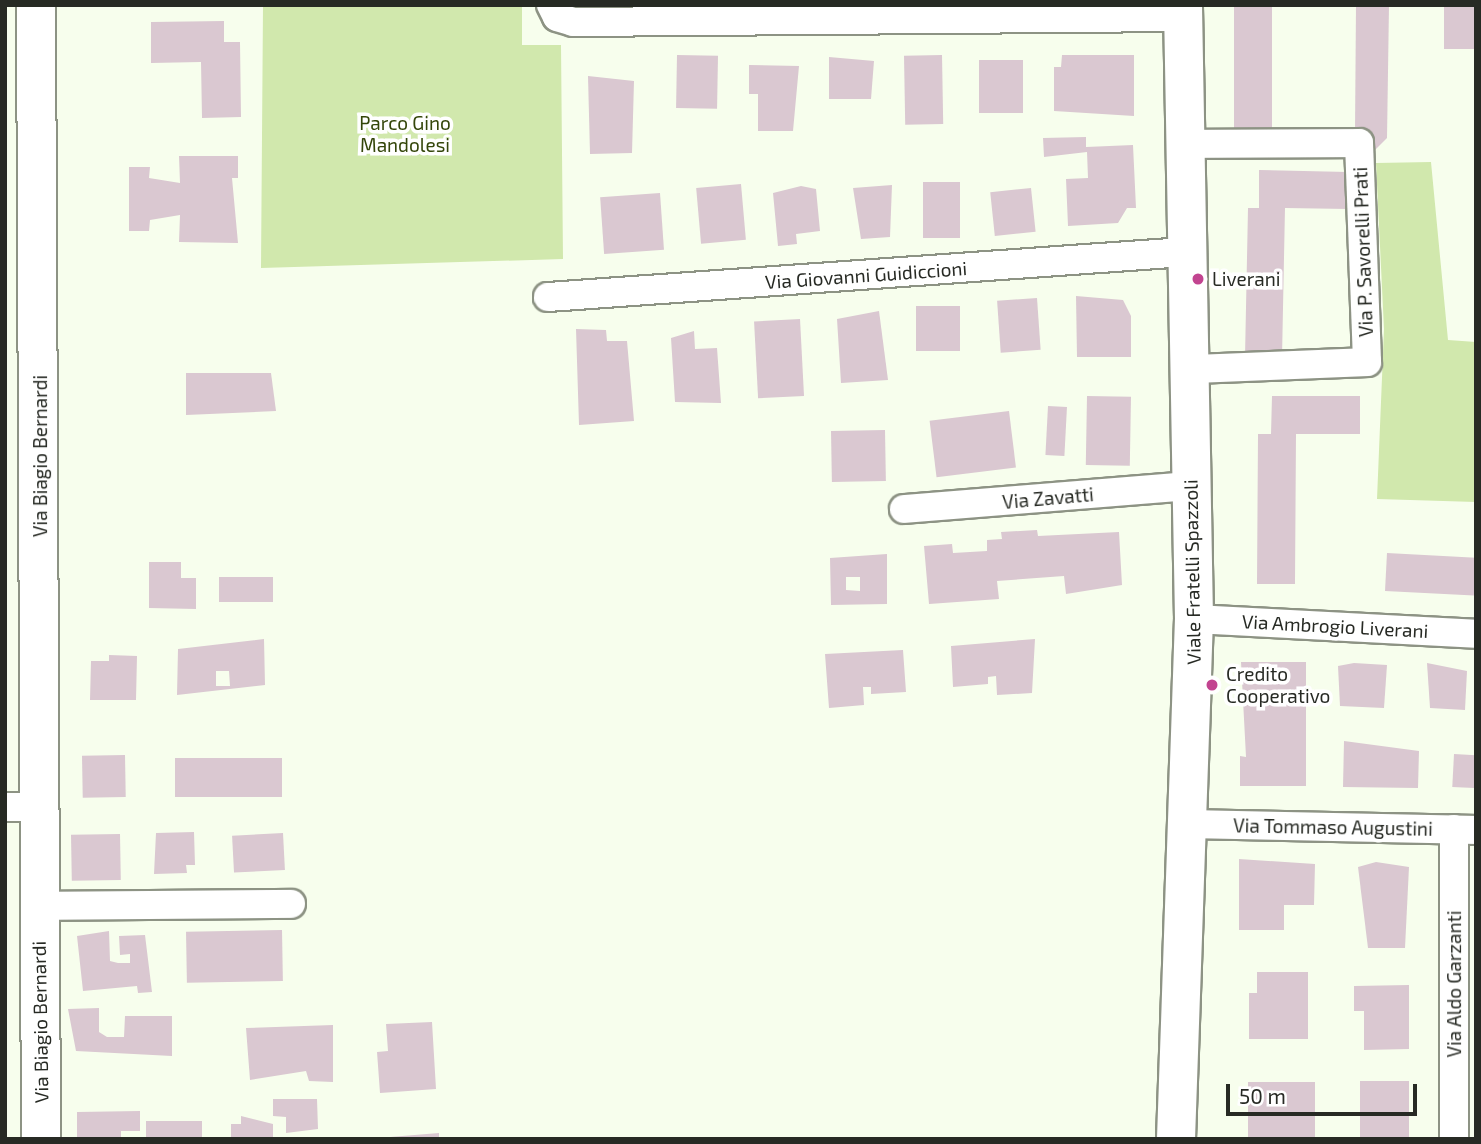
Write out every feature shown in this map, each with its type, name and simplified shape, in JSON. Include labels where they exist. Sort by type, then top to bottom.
[{"type":"street","name":"Via Biagio Bernardi","points":[[36,5],[22,807],[38,906],[41,1139]]},
{"type":"street","points":[[557,13],[1183,11]]},
{"type":"street","name":"Viale Fratelli Spazzoli","points":[[1176,1139],[1190,824],[1194,619],[1190,369],[1181,144],[1183,11]]},
{"type":"street","name":"Via P. Savorelli Prati","points":[[1181,144],[1359,143],[1367,362],[1190,369]]},
{"type":"street","name":"Via Giovanni Guidiccioni","points":[[548,297],[1185,252]]},
{"type":"street","name":"Via Zavatti","points":[[904,509],[1191,486]]},
{"type":"street","name":"Via Ambrogio Liverani","points":[[1194,619],[1476,634]]},
{"type":"street","name":"Via Tommaso Augustini","points":[[1190,824],[1465,830]]},
{"type":"street","name":"Via Aldo Garzanti","points":[[1454,1139],[1465,830]]},
{"type":"street","points":[[38,906],[291,904]]},
{"type":"green space","name":"Parco Gino Mandolesi","points":[[263,5],[522,5],[522,45],[561,45],[563,259],[261,268]]},
{"type":"green space","points":[[1431,162],[1448,340],[1476,342],[1476,502],[1377,499],[1384,329],[1376,163]]},
{"type":"building","points":[[1234,5],[1272,5],[1272,131],[1234,131]]},
{"type":"building","points":[[1356,5],[1389,5],[1387,138],[1375,150],[1355,131]]},
{"type":"building","points":[[1444,5],[1476,5],[1476,49],[1444,49]]},
{"type":"building","points":[[224,21],[224,42],[240,42],[241,117],[202,118],[201,62],[151,63],[151,22]]},
{"type":"building","points":[[677,55],[718,56],[717,109],[676,108]]},
{"type":"building","points":[[942,55],[943,124],[905,125],[904,56]]},
{"type":"building","points":[[1062,55],[1134,55],[1134,116],[1054,111],[1054,67],[1061,67]]},
{"type":"building","points":[[829,57],[874,61],[871,99],[829,99]]},
{"type":"building","points":[[979,60],[1023,60],[1023,113],[979,113]]},
{"type":"building","points":[[749,65],[799,66],[793,131],[758,131],[758,94],[749,94]]},
{"type":"building","points":[[588,76],[634,81],[632,153],[590,154]]},
{"type":"building","points":[[1086,137],[1086,147],[1133,145],[1136,208],[1127,208],[1118,223],[1068,226],[1066,179],[1088,178],[1087,152],[1044,157],[1043,138]]},
{"type":"building","points":[[179,156],[238,156],[238,178],[232,178],[238,243],[179,242],[180,215],[150,220],[149,231],[129,231],[129,167],[150,167],[149,178],[180,183]]},
{"type":"building","points":[[1259,170],[1348,172],[1348,209],[1285,208],[1282,358],[1245,357],[1248,208],[1259,208]]},
{"type":"building","points":[[923,182],[960,182],[960,238],[923,238]]},
{"type":"building","points":[[741,184],[746,240],[701,244],[696,188]]},
{"type":"building","points":[[892,185],[890,237],[861,239],[853,188]]},
{"type":"building","points":[[801,186],[816,189],[820,231],[796,234],[797,244],[778,246],[773,193]]},
{"type":"building","points":[[1031,188],[1036,232],[995,236],[990,192]]},
{"type":"building","points":[[660,193],[664,250],[604,254],[600,197]]},
{"type":"building","points":[[1076,296],[1123,300],[1131,316],[1131,357],[1077,357]]},
{"type":"building","points":[[1037,298],[1041,350],[1001,353],[997,301]]},
{"type":"building","points":[[916,306],[960,306],[960,351],[916,351]]},
{"type":"building","points":[[879,311],[888,380],[841,383],[837,319]]},
{"type":"building","points":[[800,319],[804,396],[758,398],[754,321]]},
{"type":"building","points":[[576,329],[606,330],[607,341],[627,341],[634,421],[579,425]]},
{"type":"building","points":[[694,331],[695,349],[717,348],[721,403],[675,402],[671,338]]},
{"type":"building","points":[[186,373],[271,373],[276,411],[186,415]]},
{"type":"building","points":[[1087,396],[1131,397],[1130,466],[1086,465]]},
{"type":"building","points":[[1272,396],[1360,396],[1360,434],[1296,434],[1295,584],[1257,584],[1258,434],[1271,434]]},
{"type":"building","points":[[1048,406],[1067,407],[1064,456],[1045,455]]},
{"type":"building","points":[[1009,411],[1016,468],[937,477],[930,421]]},
{"type":"building","points":[[885,430],[886,481],[832,482],[831,431]]},
{"type":"building","points":[[1037,530],[1038,536],[1119,532],[1122,585],[1066,594],[1064,576],[997,581],[999,599],[929,604],[924,546],[952,544],[953,553],[987,551],[987,540],[1002,539],[1001,532]]},
{"type":"building","points":[[1387,553],[1476,558],[1474,596],[1385,591]]},
{"type":"building","points":[[887,554],[887,604],[831,605],[830,558]],"holes":[[[846,577],[860,577],[860,591],[846,590]]]},
{"type":"building","points":[[149,562],[181,562],[181,578],[196,578],[196,609],[149,608]]},
{"type":"building","points":[[219,577],[273,577],[273,602],[219,602]]},
{"type":"building","points":[[264,639],[265,685],[177,695],[178,649]],"holes":[[[216,671],[229,671],[230,686],[216,686]]]},
{"type":"building","points":[[1035,639],[1032,693],[997,695],[996,676],[988,677],[988,684],[953,687],[951,646]]},
{"type":"building","points":[[903,650],[906,692],[871,694],[871,687],[863,687],[864,705],[829,708],[825,654]]},
{"type":"building","points":[[109,655],[137,656],[136,700],[90,700],[91,661],[109,661]]},
{"type":"building","points":[[1241,662],[1306,662],[1306,786],[1240,786],[1240,756],[1246,757]]},
{"type":"building","points":[[1354,663],[1387,665],[1384,708],[1340,706],[1338,666]]},
{"type":"building","points":[[1427,663],[1467,671],[1465,710],[1430,708]]},
{"type":"building","points":[[1344,741],[1419,751],[1418,788],[1343,787]]},
{"type":"building","points":[[1454,754],[1476,755],[1474,788],[1452,787]]},
{"type":"building","points":[[125,755],[126,797],[83,798],[82,756]]},
{"type":"building","points":[[175,758],[282,758],[282,797],[175,797]]},
{"type":"building","points":[[194,832],[195,865],[186,865],[187,873],[154,874],[156,833]]},
{"type":"building","points":[[283,833],[285,870],[234,873],[232,836]]},
{"type":"building","points":[[120,834],[121,880],[72,881],[71,835]]},
{"type":"building","points":[[1239,859],[1315,864],[1314,905],[1284,905],[1284,930],[1239,930]]},
{"type":"building","points":[[1376,862],[1409,867],[1405,948],[1368,948],[1358,867]]},
{"type":"building","points":[[282,930],[283,981],[187,983],[186,932]]},
{"type":"building","points":[[109,931],[110,961],[118,963],[130,963],[130,954],[120,955],[119,936],[145,935],[152,992],[138,993],[137,986],[83,991],[77,936]]},
{"type":"building","points":[[1257,972],[1308,972],[1308,1039],[1249,1039],[1249,993],[1257,993]]},
{"type":"building","points":[[1409,985],[1409,1049],[1364,1050],[1364,1011],[1354,1011],[1354,986]]},
{"type":"building","points":[[99,1008],[99,1032],[107,1037],[124,1037],[125,1016],[172,1016],[172,1056],[76,1051],[68,1009]]},
{"type":"building","points":[[432,1022],[436,1089],[380,1093],[377,1052],[388,1051],[386,1024]]},
{"type":"building","points":[[333,1025],[333,1082],[309,1081],[306,1071],[250,1080],[246,1028]]},
{"type":"building","points":[[1360,1081],[1409,1081],[1409,1139],[1360,1139]]},
{"type":"building","points":[[1248,1082],[1315,1082],[1315,1139],[1248,1139]]},
{"type":"building","points":[[273,1099],[317,1099],[318,1129],[286,1133],[286,1117],[273,1116]]},
{"type":"building","points":[[140,1111],[140,1131],[121,1131],[121,1139],[77,1139],[77,1112]]},
{"type":"building","points":[[241,1116],[273,1124],[273,1139],[231,1139],[231,1124],[241,1124]]},
{"type":"building","points":[[146,1121],[202,1121],[202,1139],[146,1139]]},
{"type":"building","points":[[439,1133],[439,1139],[390,1139],[390,1137]]},
{"type":"place","name":"Liverani","points":[[1198,279]]},
{"type":"place","name":"Credito Cooperativo","points":[[1212,685]]}]
